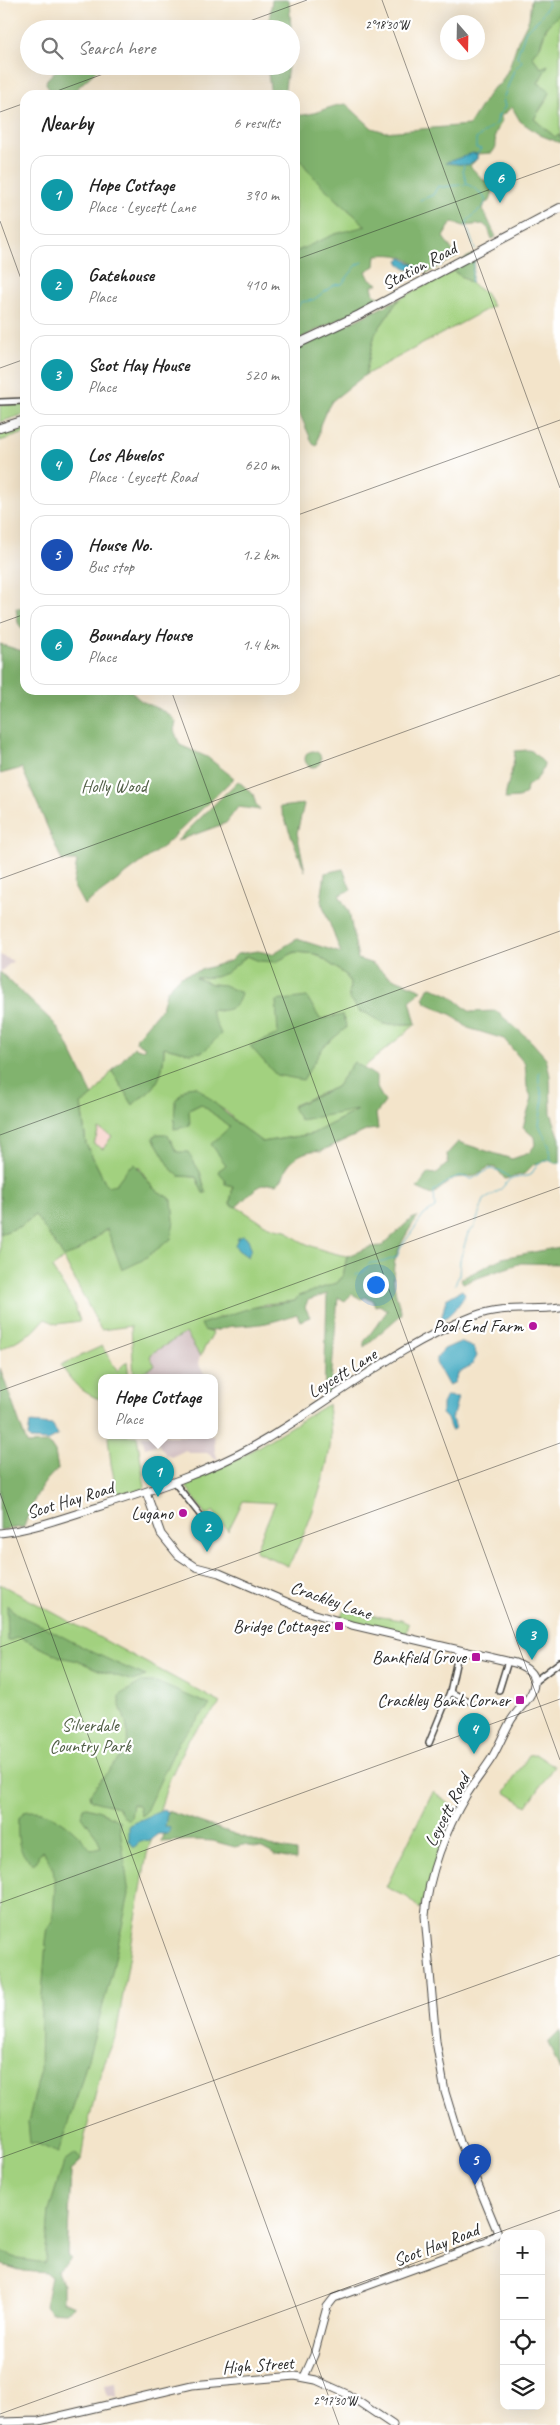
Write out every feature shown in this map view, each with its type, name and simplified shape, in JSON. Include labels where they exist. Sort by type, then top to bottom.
[{"type":"main road","name":"Station Road","points":[[300,343],[359,315],[558,209]]},
{"type":"main road","points":[[0,428],[20,422]]},
{"type":"street","points":[[0,402],[20,401]]},
{"type":"street","name":"Leycett Lane","points":[[147,1492],[174,1482],[256,1445],[420,1342],[474,1316],[512,1308],[560,1307]]},
{"type":"street","points":[[174,1482],[205,1521],[200,1535]]},
{"type":"street","name":"Scot Hay Road","points":[[0,1533],[24,1531],[147,1492]]},
{"type":"street","name":"Crackley Lane","points":[[147,1492],[161,1534],[178,1555],[196,1567],[219,1573],[312,1613],[410,1640],[508,1661],[525,1667],[532,1673],[535,1681]]},
{"type":"street","points":[[429,1744],[450,1692],[460,1650]]},
{"type":"street","points":[[499,1690],[508,1661]]},
{"type":"street","points":[[535,1681],[560,1662]]},
{"type":"street","name":"Leycett Road","points":[[426,1897],[443,1844],[468,1794],[492,1757],[516,1712],[533,1689],[535,1681]]},
{"type":"street","points":[[450,1692],[469,1701]]},
{"type":"street","name":"Scot Hay Road","points":[[304,2377],[314,2355],[327,2307],[334,2298],[487,2242],[498,2233],[453,2121],[440,2070],[425,1916],[426,1897]]},
{"type":"street","name":"High Street","points":[[0,2422],[39,2421],[192,2385],[304,2377],[324,2383],[347,2394],[393,2425]]},
{"type":"shaded area","points":[[0,955],[13,961],[0,972]]},
{"type":"shaded area","points":[[99,1128],[112,1136],[103,1149],[94,1144]]},
{"type":"shaded area","points":[[186,1333],[200,1356],[198,1364],[204,1374],[142,1374],[154,1365],[150,1357],[152,1353]]},
{"type":"shaded area","points":[[143,1439],[214,1439],[218,1460],[207,1453],[188,1453],[186,1450],[171,1457],[166,1455],[158,1444],[145,1448]]},
{"type":"shaded area","points":[[116,2383],[117,2397],[107,2397],[105,2385]]},
{"type":"green space","points":[[272,0],[289,0],[290,20],[269,20]]},
{"type":"green space","points":[[531,0],[560,0],[560,14],[546,27],[540,46],[532,56],[541,68],[548,65],[538,83],[548,89],[550,93],[534,119],[555,137],[560,135],[560,143],[540,135],[520,121],[512,107],[500,117],[502,120],[495,135],[496,147],[492,153],[477,154],[477,159],[470,166],[483,180],[491,181],[494,187],[490,201],[485,203],[483,209],[496,237],[492,239],[488,228],[483,224],[464,226],[452,222],[443,237],[457,257],[427,273],[409,260],[399,256],[376,255],[375,266],[366,271],[369,278],[378,284],[372,286],[374,295],[382,298],[300,339],[300,250],[335,234],[366,226],[314,178],[300,159],[300,115],[315,113],[333,106],[346,104],[372,128],[385,132],[469,125],[491,90],[501,83],[529,19]]},
{"type":"green space","points":[[560,15],[560,135],[555,137],[534,119],[548,98],[548,89],[538,83],[547,66],[541,68],[532,56],[540,46],[551,20]]},
{"type":"green space","points":[[51,75],[92,75],[75,90],[50,90],[46,83]]},
{"type":"green space","points":[[268,75],[287,75],[285,90],[270,90]]},
{"type":"green space","points":[[300,157],[317,180],[366,226],[300,250]]},
{"type":"green space","points":[[476,253],[471,283],[448,267]]},
{"type":"green space","points":[[453,271],[485,293],[493,306],[365,375],[375,334],[399,299]]},
{"type":"green space","points":[[399,299],[375,334],[365,375],[332,401],[325,413],[320,425],[317,446],[313,444],[300,414],[300,348]]},
{"type":"green space","points":[[20,404],[20,416],[0,422],[0,405]]},
{"type":"green space","points":[[20,426],[20,435],[0,441],[0,433]]},
{"type":"green space","points":[[16,608],[20,609],[20,626]]},
{"type":"green space","name":"Holly Wood","points":[[0,644],[20,650],[20,695],[134,695],[146,704],[171,716],[176,722],[174,730],[180,745],[207,757],[234,778],[165,845],[84,905],[73,885],[77,861],[62,861],[22,768],[0,774]]},
{"type":"green space","points":[[310,751],[316,751],[321,756],[319,765],[310,767],[305,762],[305,756]]},
{"type":"green space","points":[[515,751],[532,751],[544,763],[541,774],[527,786],[526,793],[519,798],[505,799]]},
{"type":"green space","points":[[238,781],[253,794],[256,805],[260,810],[238,807],[226,823],[177,841]]},
{"type":"green space","points":[[304,804],[297,833],[305,871],[280,807]]},
{"type":"green space","points":[[343,869],[351,890],[339,895],[349,912],[358,959],[373,964],[388,976],[422,990],[410,1001],[416,1024],[384,1024],[359,1011],[349,998],[350,984],[346,975],[316,954],[295,952],[276,962],[259,961],[247,956],[226,973],[216,977],[196,978],[212,984],[224,985],[241,993],[239,999],[234,1007],[230,1009],[210,1010],[221,1034],[203,1052],[190,1053],[164,1047],[163,1064],[158,1080],[150,1091],[133,1105],[112,1071],[134,1047],[143,1050],[145,1047],[136,1042],[137,1037],[162,1007],[167,990],[181,976],[230,961],[237,954],[258,951],[272,954],[297,939],[341,953],[321,901],[325,873]]},
{"type":"green space","points":[[295,952],[316,954],[346,975],[350,984],[349,998],[359,1011],[384,1024],[416,1024],[363,1068],[354,1062],[336,1087],[292,1106],[360,1109],[312,1134],[262,1142],[238,1124],[226,1111],[187,1087],[175,1101],[189,1110],[201,1104],[230,1127],[226,1166],[218,1171],[233,1186],[230,1204],[263,1223],[287,1230],[298,1240],[306,1244],[347,1256],[343,1276],[337,1283],[299,1296],[295,1301],[265,1304],[229,1316],[219,1317],[204,1330],[213,1333],[200,1356],[186,1333],[152,1353],[150,1357],[155,1365],[140,1374],[134,1374],[131,1326],[101,1330],[64,1259],[52,1268],[74,1303],[80,1321],[57,1324],[45,1319],[34,1331],[0,1350],[0,1234],[21,1226],[35,1215],[75,1253],[108,1229],[172,1200],[153,1188],[139,1167],[128,1168],[116,1185],[107,1186],[86,1144],[81,1103],[93,1096],[112,1071],[133,1105],[152,1089],[158,1079],[163,1064],[164,1047],[190,1053],[209,1010],[221,1011],[224,985],[212,984],[195,978],[213,976],[224,972],[247,956],[266,961],[277,960]],"holes":[[[99,1129],[112,1136],[103,1149],[94,1144]],[[167,1134],[177,1152],[200,1172],[206,1193],[203,1193],[196,1177],[179,1176]]]},
{"type":"green space","points":[[0,972],[53,1022],[65,1039],[93,1096],[81,1104],[86,1144],[107,1186],[116,1184],[128,1168],[135,1164],[153,1188],[172,1200],[174,1221],[171,1239],[141,1261],[122,1270],[107,1229],[75,1253],[64,1257],[35,1215],[21,1226],[0,1234]]},
{"type":"green space","points":[[432,987],[451,996],[470,1012],[496,1011],[530,1040],[546,1058],[550,1076],[551,1113],[560,1139],[560,1163],[554,1163],[551,1160],[534,1164],[524,1174],[505,1179],[496,1168],[489,1167],[474,1176],[454,1178],[432,1195],[417,1188],[428,1173],[436,1174],[448,1163],[447,1154],[458,1142],[512,1159],[529,1153],[535,1145],[534,1137],[523,1127],[532,1099],[527,1087],[525,1064],[504,1039],[468,1028],[452,1015],[426,1003],[424,997],[428,988]]},
{"type":"green space","points":[[307,997],[320,1019],[342,1015],[347,1027],[324,1046],[303,1080],[276,1075],[250,1046],[278,1034],[276,1001]]},
{"type":"green space","points":[[354,1062],[377,1077],[377,1088],[385,1102],[376,1114],[378,1129],[368,1130],[321,1151],[312,1151],[299,1155],[289,1164],[280,1182],[259,1187],[236,1207],[230,1204],[233,1186],[225,1184],[225,1179],[218,1171],[226,1165],[211,1144],[230,1127],[201,1104],[189,1110],[190,1126],[174,1129],[175,1101],[187,1087],[196,1086],[238,1124],[262,1142],[312,1134],[358,1110],[300,1120],[292,1107],[336,1087]]},
{"type":"green space","points":[[156,1134],[167,1134],[177,1152],[188,1152],[200,1172],[206,1193],[203,1193],[196,1177],[179,1176],[172,1170],[153,1138]]},
{"type":"green space","points":[[418,1216],[398,1252],[393,1273],[394,1285],[402,1314],[364,1347],[364,1342],[388,1310],[379,1305],[375,1306],[373,1300],[366,1297],[361,1299],[352,1294],[345,1301],[338,1297],[330,1395],[324,1398],[327,1294],[308,1300],[305,1307],[310,1317],[300,1321],[297,1314],[266,1323],[231,1326],[212,1331],[204,1330],[201,1324],[250,1308],[295,1301],[298,1296],[337,1283],[343,1276],[347,1256],[370,1247],[382,1246],[410,1220]]},
{"type":"green space","points":[[560,1247],[560,1264],[521,1263],[463,1283],[461,1279],[502,1258]]},
{"type":"green space","points":[[102,1346],[117,1371],[127,1361],[129,1374],[98,1374],[98,1398],[78,1387],[61,1365]]},
{"type":"green space","points":[[0,1368],[27,1444],[49,1443],[55,1452],[58,1469],[41,1488],[33,1502],[24,1527],[0,1530]]},
{"type":"green space","points":[[328,1404],[331,1442],[324,1476],[308,1524],[288,1566],[255,1551],[275,1503],[243,1501],[228,1531],[213,1511],[207,1517],[184,1483],[241,1457]]},
{"type":"green space","points":[[108,1439],[137,1439],[145,1487],[118,1497]]},
{"type":"green space","name":"Silverdale Country Park","points":[[0,1584],[221,1703],[189,1738],[168,1783],[147,1854],[116,2035],[101,2072],[84,2140],[81,2161],[71,2170],[67,2256],[71,2259],[18,2270],[0,2264]]},
{"type":"green space","points":[[7,1605],[26,1619],[146,1676],[133,1681],[101,1671],[78,1661],[60,1657],[19,1637],[8,1641]]},
{"type":"green space","points":[[343,1611],[401,1620],[409,1624],[406,1635],[340,1618]]},
{"type":"green space","points":[[141,1682],[156,1682],[210,1705],[179,1741],[145,1813],[142,1816],[139,1806],[133,1804],[129,1820],[124,1817],[118,1807],[97,1802],[91,1799],[90,1794],[120,1757],[127,1745],[126,1725],[119,1696]]},
{"type":"green space","points":[[535,1754],[554,1766],[527,1806],[505,1792],[529,1755]]},
{"type":"green space","points":[[433,1791],[455,1808],[420,1909],[407,1897],[386,1887]]},
{"type":"green space","points":[[87,1807],[103,1812],[119,1821],[129,1894],[111,1977],[79,2090],[58,2153],[38,2144],[30,2143],[28,2122],[40,2073],[41,2008],[46,1941],[48,1928],[53,1919],[55,1887],[53,1867],[43,1851],[39,1853],[37,1861],[33,1864],[24,1855],[18,1838],[18,1819],[24,1812],[34,1811],[53,1816],[71,1828],[91,1850],[101,1848],[97,1837],[82,1816],[83,1808]]},
{"type":"green space","points":[[167,1811],[270,1846],[296,1851],[296,1860],[277,1856],[262,1848],[242,1845],[235,1847],[213,1841],[161,1842],[163,1834],[167,1834],[165,1826]]},
{"type":"green space","points":[[560,2031],[560,2071],[548,2043]]},
{"type":"green space","points":[[75,2154],[81,2161],[71,2170],[67,2256],[71,2259],[57,2272],[63,2285],[63,2301],[74,2306],[65,2312],[50,2311],[45,2306],[51,2277],[46,2273],[24,2271],[0,2264],[0,2250],[18,2259],[45,2263],[49,2210],[64,2162]]},
{"type":"water","points":[[473,153],[477,154],[477,159],[468,165],[445,163]]},
{"type":"water","points":[[402,258],[418,267],[412,270],[404,268],[398,260]]},
{"type":"water","points":[[243,1236],[248,1239],[251,1248],[248,1257],[238,1250],[235,1245],[238,1238]]},
{"type":"water","points":[[462,1290],[465,1293],[459,1305],[441,1320],[446,1299]]},
{"type":"water","points":[[460,1342],[474,1348],[477,1356],[472,1365],[459,1372],[454,1383],[448,1385],[436,1363],[436,1358],[444,1349]]},
{"type":"water","points":[[446,1396],[458,1397],[452,1419],[455,1429],[451,1430],[447,1419],[442,1414],[442,1404]]},
{"type":"water","points":[[30,1423],[53,1425],[58,1436],[48,1441],[31,1440],[28,1436]]},
{"type":"water","points":[[163,1810],[167,1812],[165,1826],[170,1828],[170,1832],[158,1834],[150,1840],[140,1841],[134,1848],[129,1840],[129,1825]]},
{"type":"waterway","points":[[477,154],[481,149],[476,148],[476,139],[497,123],[498,116],[505,107],[503,99],[514,70],[522,61],[517,56],[526,30],[539,19],[549,3],[547,0]]},
{"type":"waterway","points":[[464,164],[463,170],[467,184],[478,191],[485,201],[484,206],[466,224],[475,250]]},
{"type":"waterway","points":[[420,200],[433,195],[438,186],[467,184]]},
{"type":"waterway","points":[[471,283],[475,256]]},
{"type":"waterway","points":[[300,304],[313,300],[334,285],[342,284],[357,265],[363,262]]},
{"type":"waterway","points":[[539,1072],[539,1083],[543,1099],[539,1125],[549,1146],[551,1159]]},
{"type":"waterway","points":[[356,1275],[364,1271],[370,1263],[383,1262],[397,1257],[401,1247],[424,1215],[435,1208],[434,1191],[454,1178],[460,1176],[472,1179],[490,1169],[501,1171],[511,1179],[531,1175],[538,1163],[551,1160],[554,1163],[560,1163]]},
{"type":"waterway","points":[[455,1284],[459,1276],[460,1260],[468,1233],[474,1228],[484,1200],[500,1190],[510,1179]]},
{"type":"place","name":"Boundary House","points":[[500,203]]},
{"type":"place","name":"Pool End Farm","points":[[533,1326]]},
{"type":"place","name":"Hope Cottage","points":[[158,1497]]},
{"type":"place","name":"Lugano","points":[[183,1513]]},
{"type":"place","name":"Gatehouse","points":[[207,1552]]},
{"type":"place","name":"Bridge Cottages","points":[[339,1626]]},
{"type":"place","name":"Bankfield Grove","points":[[476,1657]]},
{"type":"place","name":"Scot Hay House","points":[[532,1660]]},
{"type":"place","name":"Crackley Bank Corner","points":[[520,1700]]},
{"type":"place","name":"Los Abuelos","points":[[474,1754]]},
{"type":"place","name":"House No.","points":[[475,2185]]}]
